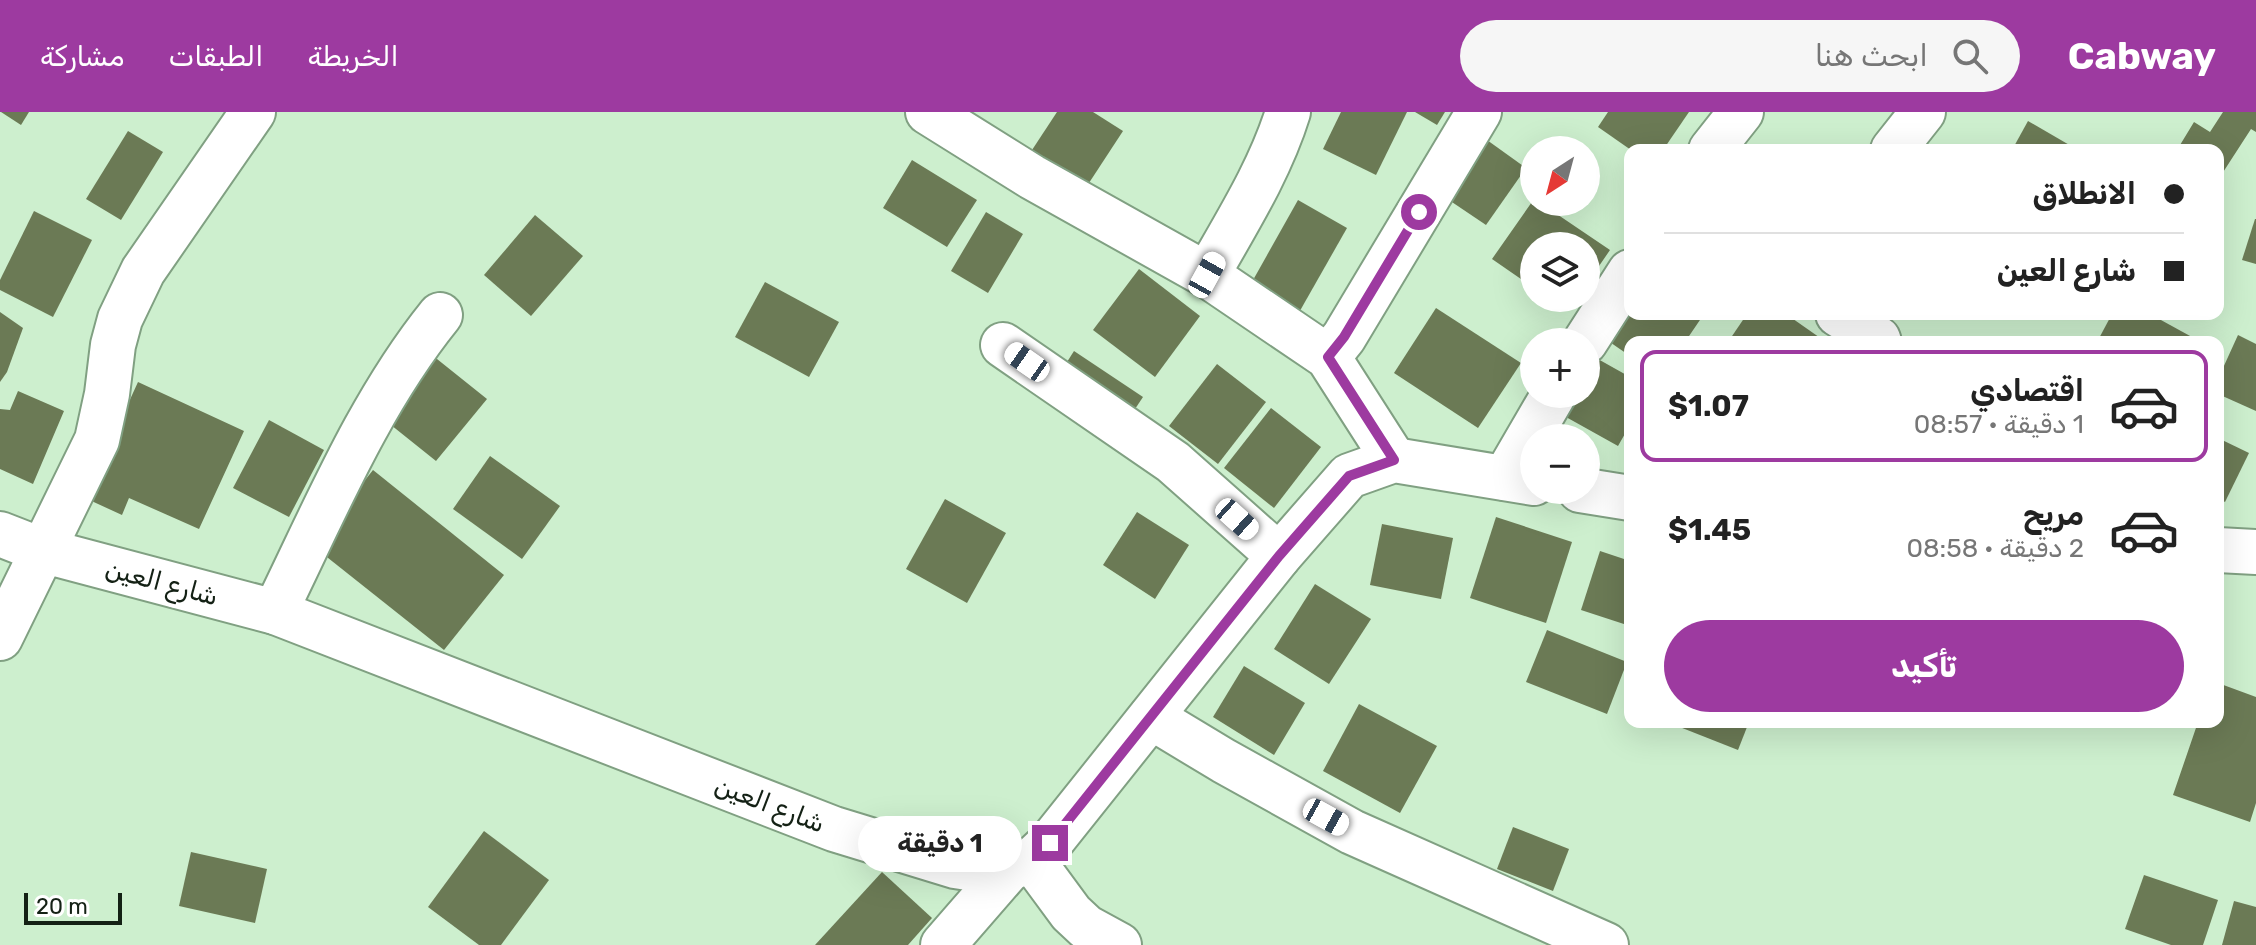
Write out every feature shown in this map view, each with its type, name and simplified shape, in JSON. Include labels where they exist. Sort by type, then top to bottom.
[{"type":"street","points":[[0,638],[97,440],[113,345],[130,295],[143,271],[253,112]]},
{"type":"street","points":[[928,112],[1032,177],[1207,275],[1328,357],[1394,460]]},
{"type":"street","points":[[1207,275],[1265,173],[1288,112]]},
{"type":"street","points":[[1328,357],[1344,337],[1479,112]]},
{"type":"street","points":[[1716,144],[1741,112]]},
{"type":"street","points":[[1898,144],[1923,112]]},
{"type":"street","points":[[1594,328],[1624,281]]},
{"type":"street","points":[[275,612],[373,413],[413,348],[440,315]]},
{"type":"street","points":[[1848,320],[1873,336]]},
{"type":"street","points":[[1003,345],[1173,462],[1279,556]]},
{"type":"street","points":[[943,945],[1021,864],[1050,843],[1279,556],[1349,476],[1394,460],[1520,480]]},
{"type":"street","points":[[1600,493],[1624,497]]},
{"type":"street","name":"شارع العين","points":[[0,534],[41,550],[275,612],[834,829],[955,866],[988,871],[1021,864]]},
{"type":"street","points":[[2224,550],[2256,552]]},
{"type":"street","points":[[1151,717],[1352,832],[1606,945]]},
{"type":"street","points":[[1021,864],[1086,927],[1119,945]]},
{"type":"building","points":[[1,112],[29,112],[21,125]]},
{"type":"building","points":[[1057,112],[1093,112],[1123,131],[1087,186],[1032,150]]},
{"type":"building","points":[[1341,112],[1407,112],[1376,175],[1323,149]]},
{"type":"building","points":[[1415,112],[1445,112],[1437,125]]},
{"type":"building","points":[[1608,112],[1689,112],[1667,144],[1624,145],[1598,127]]},
{"type":"building","points":[[2223,112],[2256,112],[2256,132],[2251,129],[2224,171],[2224,144],[2181,144],[2194,122],[2210,132]]},
{"type":"building","points":[[2028,121],[2068,144],[2015,144]]},
{"type":"building","points":[[128,131],[163,152],[121,220],[86,199]]},
{"type":"building","points":[[1480,135],[1520,164],[1520,177],[1486,225],[1440,194]]},
{"type":"building","points":[[912,160],[977,200],[947,247],[883,208]]},
{"type":"building","points":[[1298,200],[1347,228],[1297,316],[1248,289]]},
{"type":"building","points":[[34,211],[92,240],[53,317],[0,290],[0,280]]},
{"type":"building","points":[[986,212],[1023,234],[988,293],[951,271]]},
{"type":"building","points":[[535,215],[583,256],[531,316],[484,275]]},
{"type":"building","points":[[1522,216],[1560,216],[1583,232],[1520,232],[1520,278],[1492,259]]},
{"type":"building","points":[[2256,219],[2256,264],[2242,260]]},
{"type":"building","points":[[1600,243],[1610,250],[1600,265]]},
{"type":"building","points":[[1139,269],[1200,316],[1155,377],[1093,330]]},
{"type":"building","points":[[765,282],[839,322],[809,377],[735,337]]},
{"type":"building","points":[[1624,302],[1624,320],[1700,320],[1689,336],[1624,336],[1624,352],[1601,336]]},
{"type":"building","points":[[1436,308],[1520,362],[1478,428],[1394,373]]},
{"type":"building","points":[[0,312],[23,328],[7,372],[0,382]]},
{"type":"building","points":[[1743,320],[1795,320],[1817,336],[1732,336]]},
{"type":"building","points":[[2109,320],[2161,320],[2190,336],[2100,336]]},
{"type":"building","points":[[2238,335],[2256,344],[2256,411],[2224,397],[2224,366]]},
{"type":"building","points":[[427,351],[487,399],[436,461],[376,413]]},
{"type":"building","points":[[1074,351],[1143,397],[1129,418],[1060,373]]},
{"type":"building","points":[[1600,360],[1624,374],[1624,436],[1618,446],[1600,436],[1600,424],[1579,424],[1557,412],[1559,408],[1600,408]]},
{"type":"building","points":[[1217,364],[1266,402],[1218,464],[1169,426]]},
{"type":"building","points":[[138,382],[244,431],[199,529],[129,498],[122,515],[85,498]]},
{"type":"building","points":[[18,391],[64,411],[33,484],[0,469],[0,409],[10,410]]},
{"type":"building","points":[[1271,408],[1321,447],[1274,508],[1224,468]]},
{"type":"building","points":[[269,420],[324,450],[289,517],[233,488]]},
{"type":"building","points":[[2224,441],[2249,453],[2224,501]]},
{"type":"building","points":[[490,456],[560,506],[522,559],[453,509]]},
{"type":"building","points":[[373,470],[504,575],[444,650],[313,546]]},
{"type":"building","points":[[945,499],[1006,533],[967,603],[906,569]]},
{"type":"building","points":[[1137,512],[1189,545],[1155,599],[1103,565]]},
{"type":"building","points":[[1496,517],[1572,542],[1546,623],[1470,598]]},
{"type":"building","points":[[1382,524],[1453,538],[1441,599],[1370,585]]},
{"type":"building","points":[[1600,551],[1624,559],[1624,624],[1581,610]]},
{"type":"building","points":[[1315,584],[1371,619],[1329,684],[1274,649]]},
{"type":"building","points":[[1547,630],[1624,661],[1624,670],[1607,714],[1526,682]]},
{"type":"building","points":[[1244,666],[1305,703],[1274,755],[1213,717]]},
{"type":"building","points":[[2224,685],[2256,697],[2256,803],[2250,822],[2173,795],[2196,728],[2224,728]]},
{"type":"building","points":[[1359,704],[1437,746],[1400,813],[1323,771]]},
{"type":"building","points":[[1682,728],[1747,728],[1738,750]]},
{"type":"building","points":[[1513,827],[1569,849],[1553,891],[1497,869]]},
{"type":"building","points":[[484,831],[549,880],[501,945],[479,945],[428,907]]},
{"type":"building","points":[[191,852],[267,869],[255,923],[179,906]]},
{"type":"building","points":[[882,872],[932,918],[908,945],[815,945]]},
{"type":"building","points":[[2144,875],[2218,900],[2203,945],[2171,945],[2125,929]]},
{"type":"building","points":[[2234,901],[2256,907],[2256,945],[2222,945]]},
{"type":"route","points":[[1050,843],[1279,556],[1349,476],[1394,460],[1328,357],[1344,337],[1419,212]]}]
